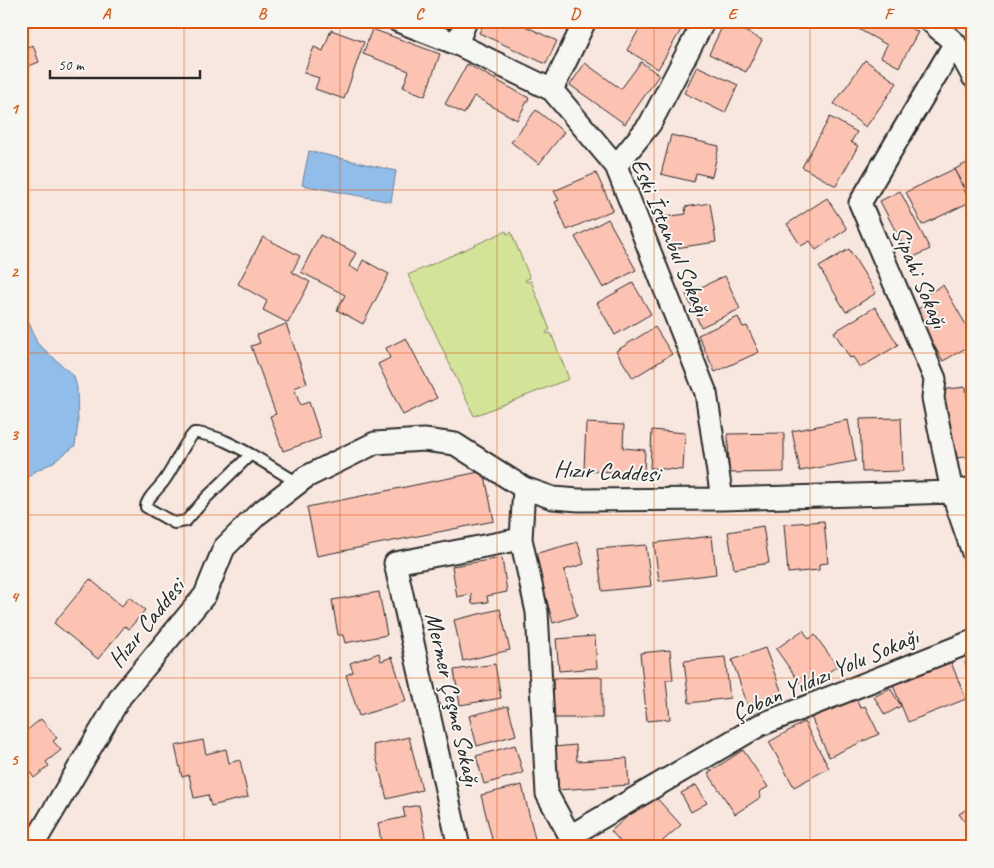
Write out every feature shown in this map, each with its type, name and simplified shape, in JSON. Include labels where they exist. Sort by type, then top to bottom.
[{"type":"street","name":"Eski İstanbul Sokağı","points":[[398,21],[457,44],[552,90],[616,166],[706,393],[722,499]]},
{"type":"street","points":[[457,44],[466,21]]},
{"type":"street","points":[[552,90],[585,21]]},
{"type":"street","points":[[616,166],[650,124],[704,21]]},
{"type":"street","points":[[930,21],[956,43],[973,77]]},
{"type":"street","name":"Sipahi Sokağı","points":[[956,43],[860,203],[935,379],[933,398],[952,492],[973,553]]},
{"type":"street","name":"Hızır Caddesi","points":[[32,847],[120,696],[205,595],[224,548],[258,514],[306,477],[375,443],[424,440],[455,444],[524,488],[554,498],[579,500],[722,499],[952,492],[973,488]]},
{"type":"street","points":[[524,488],[521,539],[537,612],[547,794],[569,841]]},
{"type":"street","name":"Mermer Çeşme Sokağı","points":[[460,847],[395,564],[521,539]]},
{"type":"street","name":"Çoban Yıldızı Yolu Sokağı","points":[[569,841],[760,725],[973,641]]},
{"type":"lane","points":[[250,455],[206,498],[186,521],[174,523],[146,507],[146,504],[165,480],[185,443],[194,433],[224,440],[250,455],[298,483]]},
{"type":"green space","points":[[506,231],[507,234],[511,232],[530,278],[525,280],[526,282],[531,281],[550,330],[546,332],[547,334],[551,333],[569,379],[474,416],[408,275]]},
{"type":"water","points":[[309,151],[396,171],[391,202],[302,185]]},
{"type":"water","points":[[21,318],[29,322],[37,343],[74,376],[77,388],[78,424],[75,446],[52,463],[34,472],[21,483]]},
{"type":"building","points":[[485,21],[514,21],[557,41],[546,64],[479,33]]},
{"type":"building","points":[[644,21],[682,21],[685,23],[658,69],[627,50]]},
{"type":"building","points":[[725,21],[762,40],[746,72],[709,54]]},
{"type":"building","points":[[844,21],[898,21],[918,32],[899,67],[881,57],[887,45]]},
{"type":"building","points":[[372,29],[440,54],[425,96],[403,87],[409,71],[363,54]]},
{"type":"building","points":[[331,30],[364,42],[344,99],[315,89],[319,78],[304,73],[314,47],[323,51]]},
{"type":"building","points":[[21,33],[27,47],[33,45],[39,62],[21,69]]},
{"type":"building","points":[[865,60],[897,83],[866,127],[834,104]]},
{"type":"building","points":[[641,62],[659,75],[625,124],[570,85],[585,63],[621,89]]},
{"type":"building","points":[[467,64],[529,98],[517,120],[474,96],[464,114],[445,104]]},
{"type":"building","points":[[697,66],[738,85],[725,113],[684,93]]},
{"type":"building","points":[[536,110],[564,132],[539,164],[511,142]]},
{"type":"building","points":[[830,117],[857,132],[851,142],[858,146],[836,186],[802,167]]},
{"type":"building","points":[[671,135],[719,146],[712,177],[696,173],[694,182],[661,174]]},
{"type":"building","points":[[973,160],[973,201],[955,169]]},
{"type":"building","points":[[954,169],[970,202],[922,225],[906,192]]},
{"type":"building","points":[[596,173],[613,210],[567,230],[555,202],[559,200],[554,191]]},
{"type":"building","points":[[900,191],[930,249],[910,259],[880,201]]},
{"type":"building","points":[[827,198],[847,229],[816,250],[810,241],[801,246],[787,224]]},
{"type":"building","points":[[710,203],[716,242],[669,249],[664,217],[686,214],[685,207]]},
{"type":"building","points":[[608,219],[636,270],[603,288],[575,237]]},
{"type":"building","points":[[320,235],[356,253],[349,266],[358,271],[363,260],[389,274],[363,324],[337,310],[345,295],[301,272]]},
{"type":"building","points":[[263,237],[300,256],[292,272],[310,282],[288,323],[263,310],[267,301],[238,284]]},
{"type":"building","points":[[849,249],[876,293],[846,312],[819,267]]},
{"type":"building","points":[[725,276],[740,309],[701,327],[686,294]]},
{"type":"building","points":[[633,283],[651,314],[615,335],[597,303]]},
{"type":"building","points":[[943,285],[973,337],[973,344],[943,361],[914,311],[929,303],[925,295]]},
{"type":"building","points":[[875,307],[898,345],[860,368],[853,357],[850,358],[834,332]]},
{"type":"building","points":[[738,317],[743,327],[747,326],[759,352],[715,372],[698,335]]},
{"type":"building","points":[[286,324],[307,383],[294,388],[300,405],[309,402],[321,438],[283,451],[270,416],[276,414],[251,346],[260,343],[257,335]]},
{"type":"building","points":[[655,327],[672,354],[633,378],[616,351]]},
{"type":"building","points":[[406,338],[437,398],[403,415],[378,364],[390,358],[386,348]]},
{"type":"building","points":[[966,387],[971,432],[973,431],[973,456],[948,459],[939,390]]},
{"type":"building","points":[[901,418],[903,471],[862,472],[860,419]]},
{"type":"building","points":[[848,420],[856,461],[800,471],[792,431]]},
{"type":"building","points":[[586,423],[624,425],[623,448],[645,450],[644,474],[584,470]]},
{"type":"building","points":[[652,430],[685,433],[683,470],[650,468]]},
{"type":"building","points":[[784,433],[784,472],[729,473],[728,434]]},
{"type":"building","points":[[484,471],[494,521],[317,556],[307,507]]},
{"type":"building","points":[[824,521],[828,563],[819,564],[819,570],[788,573],[784,524]]},
{"type":"building","points":[[763,526],[769,563],[734,569],[728,532]]},
{"type":"building","points":[[712,536],[716,574],[659,581],[654,543]]},
{"type":"building","points":[[578,542],[584,564],[564,570],[577,616],[553,623],[534,554]]},
{"type":"building","points":[[646,545],[651,586],[602,591],[597,549]]},
{"type":"building","points":[[502,558],[507,592],[487,596],[488,602],[472,604],[471,594],[457,597],[452,566]]},
{"type":"building","points":[[90,579],[122,606],[129,597],[145,610],[129,629],[125,626],[98,659],[54,623]]},
{"type":"building","points":[[379,592],[387,635],[345,643],[343,635],[338,635],[332,600]]},
{"type":"building","points":[[500,609],[510,650],[463,661],[454,620]]},
{"type":"building","points":[[803,630],[809,639],[815,635],[837,666],[805,690],[776,649]]},
{"type":"building","points":[[595,636],[597,668],[559,671],[556,639]]},
{"type":"building","points":[[765,648],[782,693],[748,706],[732,660]]},
{"type":"building","points":[[670,650],[673,680],[666,680],[670,719],[647,721],[640,653]]},
{"type":"building","points":[[379,653],[381,661],[392,657],[406,701],[359,716],[346,675],[353,672],[350,663]]},
{"type":"building","points":[[948,655],[966,699],[908,722],[890,678]]},
{"type":"building","points":[[725,657],[730,698],[689,703],[684,661]]},
{"type":"building","points":[[973,659],[973,686],[965,662]]},
{"type":"building","points":[[495,664],[501,698],[460,705],[454,670]]},
{"type":"building","points":[[602,677],[602,718],[553,718],[553,678]]},
{"type":"building","points":[[890,688],[901,706],[885,715],[874,697]]},
{"type":"building","points":[[855,696],[860,708],[865,706],[879,734],[829,757],[811,717]]},
{"type":"building","points":[[508,706],[516,735],[477,746],[469,716]]},
{"type":"building","points":[[41,719],[57,738],[53,741],[61,750],[46,762],[49,766],[34,778],[29,771],[21,778],[21,735]]},
{"type":"building","points":[[804,722],[829,768],[794,787],[769,742]]},
{"type":"building","points":[[409,737],[422,790],[387,799],[373,745]]},
{"type":"building","points":[[203,740],[206,754],[226,749],[229,763],[240,760],[248,797],[211,806],[208,795],[194,798],[189,775],[182,777],[175,746]]},
{"type":"building","points":[[515,745],[523,773],[484,784],[476,756]]},
{"type":"building","points":[[576,745],[577,761],[627,758],[629,785],[557,790],[554,747]]},
{"type":"building","points":[[743,750],[768,787],[759,792],[761,797],[735,814],[708,773]]},
{"type":"building","points":[[522,785],[536,843],[521,847],[494,847],[481,795]]},
{"type":"building","points":[[696,785],[707,803],[691,812],[681,793]]},
{"type":"building","points":[[653,794],[681,825],[658,845],[659,847],[625,847],[611,831]]},
{"type":"building","points":[[419,805],[427,847],[382,847],[378,823],[405,817],[403,808]]},
{"type":"building","points":[[973,805],[973,833],[959,814]]}]
